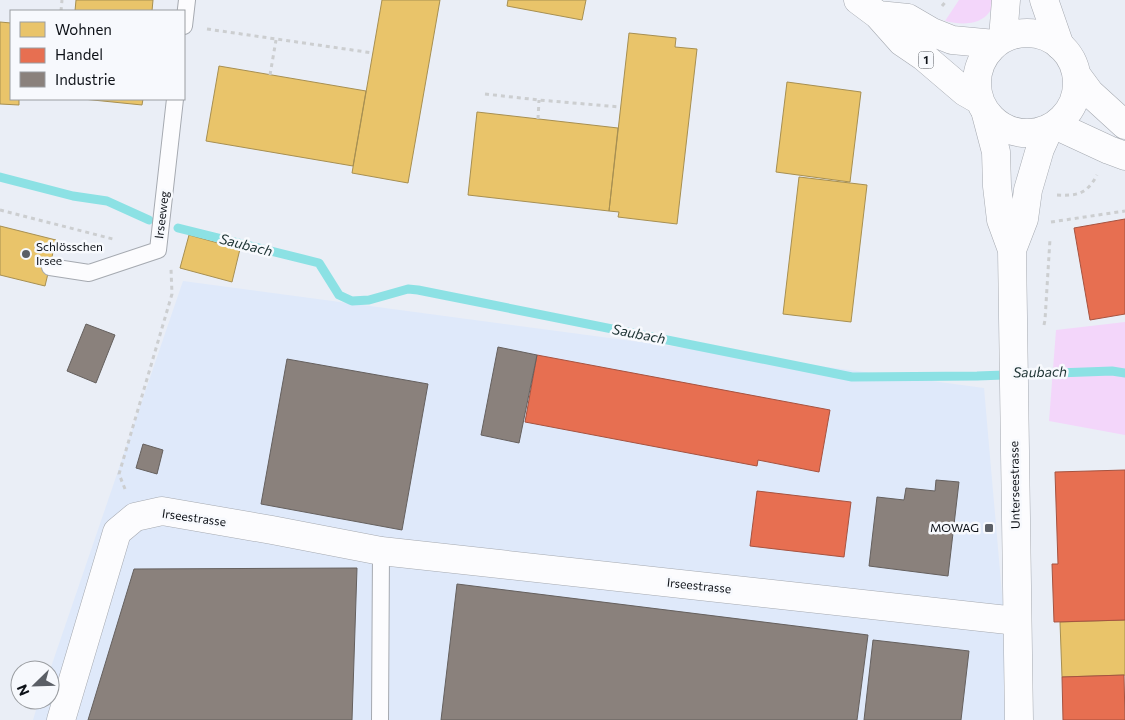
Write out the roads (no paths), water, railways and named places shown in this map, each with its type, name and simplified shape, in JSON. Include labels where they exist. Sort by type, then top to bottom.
[{"type":"street","points":[[999,41],[1006,0]]},
{"type":"street","points":[[1044,0],[1060,46]]},
{"type":"street","name":"1","points":[[868,7],[908,18],[932,32],[952,40],[999,41]]},
{"type":"street","name":"1","points":[[868,7],[902,42],[983,107]]},
{"type":"street","points":[[1076,74],[1077,89],[1073,103],[1066,115],[1052,127],[1032,134],[1015,132],[999,126],[983,107],[976,85],[978,70],[984,55],[999,41],[1014,34],[1039,34],[1050,38],[1060,46],[1070,58],[1076,74],[1090,93],[1125,125]]},
{"type":"street","name":"Unterseestrasse","points":[[983,107],[996,152],[997,186],[1002,220],[1012,250],[1019,720]]},
{"type":"street","points":[[1052,127],[1125,156]]},
{"type":"street","name":"Unterseestrasse","points":[[1012,250],[1024,218],[1028,190],[1040,149],[1052,127]]},
{"type":"street","name":"Irseestrasse","points":[[61,720],[117,532],[135,517],[162,511],[381,551],[1017,621]]},
{"type":"lane","points":[[185,17],[187,0]]},
{"type":"lane","name":"Irseeweg","points":[[50,268],[89,273],[158,250],[175,100]]},
{"type":"lane","points":[[380,720],[381,551]]},
{"type":"waterway","name":"Saubach","points":[[0,177],[73,196],[107,201],[149,220]]},
{"type":"waterway","name":"Saubach","points":[[178,228],[319,263],[339,295],[352,301],[369,300],[408,289],[418,290],[852,377],[977,376],[1112,371],[1125,373]]},
{"type":"place","name":"Schlösschen Irsee","points":[[26,254]]},
{"type":"place","name":"MOWAG","points":[[989,528]]}]
